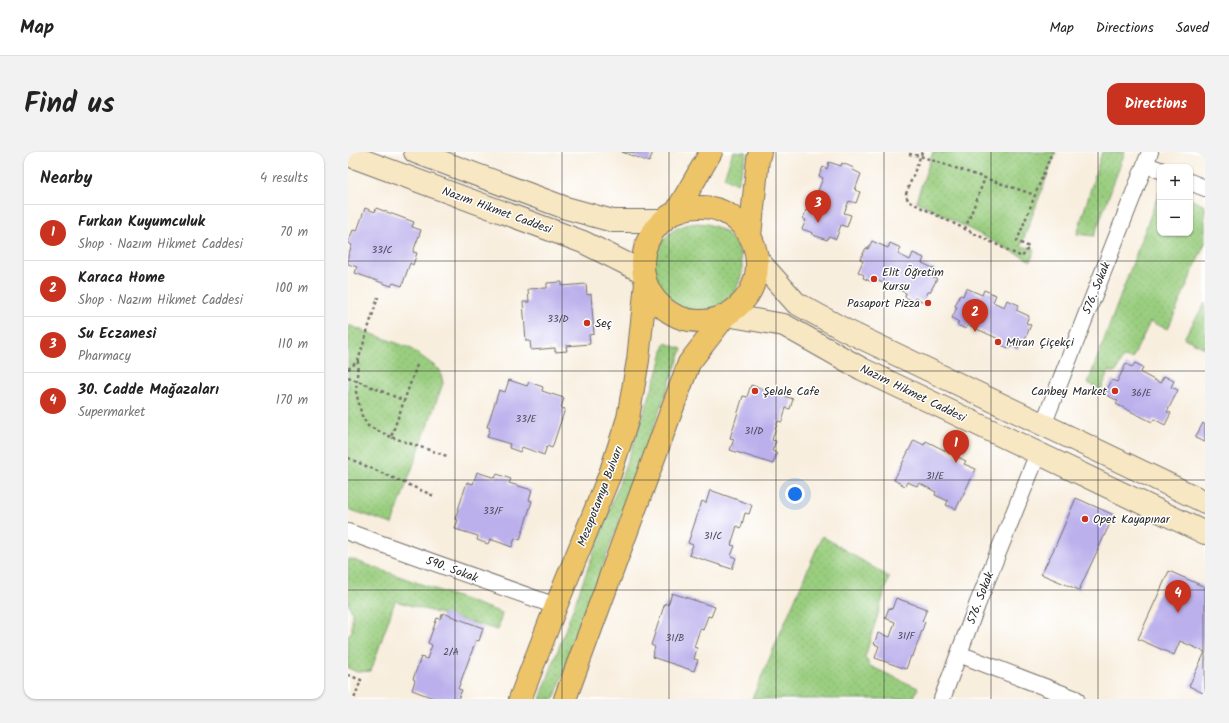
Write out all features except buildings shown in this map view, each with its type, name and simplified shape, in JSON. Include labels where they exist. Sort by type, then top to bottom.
[{"type":"main road","name":"Nazım Hikmet Caddesi","points":[[415,152],[566,208],[613,220],[669,217]]},
{"type":"main road","points":[[669,217],[696,207],[717,210],[736,220],[750,236],[757,259],[756,276],[750,292],[740,305],[726,315],[716,319],[704,321],[691,321],[678,317],[667,311],[657,302],[650,293],[644,278],[644,250],[648,239],[655,229],[669,217],[711,152]]},
{"type":"main road","points":[[750,236],[760,152]]},
{"type":"main road","name":"Nazım Hikmet Caddesi","points":[[348,155],[583,242],[644,278]]},
{"type":"main road","points":[[757,259],[796,303],[845,330],[1205,502]]},
{"type":"main road","name":"Mezopotamya Bulvarı","points":[[520,699],[610,474],[628,418],[638,360],[644,278]]},
{"type":"main road","name":"Nazım Hikmet Caddesi","points":[[726,315],[784,325],[862,369],[1205,534]]},
{"type":"main road","points":[[565,699],[689,363],[726,315]]},
{"type":"street","name":"576. Sokak","points":[[1043,425],[1152,162]]},
{"type":"street","points":[[1193,183],[1205,188]]},
{"type":"street","name":"576. Sokak","points":[[942,699],[977,605],[1038,453]]},
{"type":"street","name":"590. Sokak","points":[[348,532],[556,606]]},
{"type":"street","points":[[959,654],[1076,699]]},
{"type":"path","points":[[922,152],[906,194],[908,201],[1022,257],[1029,247],[1017,241],[1052,152]]},
{"type":"path","points":[[909,154],[920,156],[1035,195]]},
{"type":"path","points":[[965,229],[985,178]]},
{"type":"path","points":[[378,297],[358,361],[356,392],[362,416],[368,426],[391,437],[447,456]]},
{"type":"path","points":[[348,369],[358,361]]},
{"type":"path","points":[[391,437],[418,365]]},
{"type":"path","points":[[348,377],[405,401]]},
{"type":"path","points":[[348,458],[434,496]]},
{"type":"path","points":[[348,675],[361,680],[354,699]]},
{"type":"green space","points":[[733,152],[747,152],[737,184],[724,177]]},
{"type":"green space","points":[[933,152],[1056,152],[1021,246],[1035,249],[1031,261],[916,201]]},
{"type":"green space","points":[[1102,152],[1125,152],[1094,236],[1077,234]]},
{"type":"green space","points":[[1157,198],[1157,236],[1193,236],[1193,200],[1205,206],[1205,243],[1168,329],[1150,322],[1132,359],[1123,357],[1116,372],[1108,372],[1101,390],[1088,383]]},
{"type":"green space","points":[[698,223],[715,227],[729,236],[738,250],[742,267],[738,284],[729,298],[715,307],[698,311],[681,307],[667,298],[658,284],[654,267],[658,250],[667,236],[681,227]]},
{"type":"green space","points":[[1205,303],[1205,348],[1184,338]]},
{"type":"green space","points":[[348,325],[410,348],[440,370],[443,383],[392,524],[348,509]]},
{"type":"green space","points":[[665,343],[682,349],[554,699],[540,699],[632,448],[659,368]]},
{"type":"green space","points":[[822,536],[889,577],[865,657],[870,666],[918,688],[913,699],[752,699]]},
{"type":"green space","points":[[348,558],[502,613],[498,630],[395,601],[371,671],[357,672],[348,668],[348,636],[352,631],[352,612],[348,603]]},
{"type":"place","name":"Su Eczanesi","points":[[818,223]]},
{"type":"place","name":"Elit Öğretim Kursu","points":[[874,279]]},
{"type":"place","name":"Pasaport Pizza","points":[[928,303]]},
{"type":"place","name":"Seç","points":[[587,323]]},
{"type":"place","name":"Karaca Home","points":[[975,332]]},
{"type":"place","name":"Miran Çiçekçi","points":[[998,342]]},
{"type":"place","name":"Şelale Cafe","points":[[755,391]]},
{"type":"place","name":"Canbey Market","points":[[1115,391]]},
{"type":"place","name":"Furkan Kuyumculuk","points":[[956,463]]},
{"type":"place","name":"Opet Kayapınar","points":[[1085,519]]},
{"type":"place","name":"30. Cadde Mağazaları","points":[[1178,613]]}]
